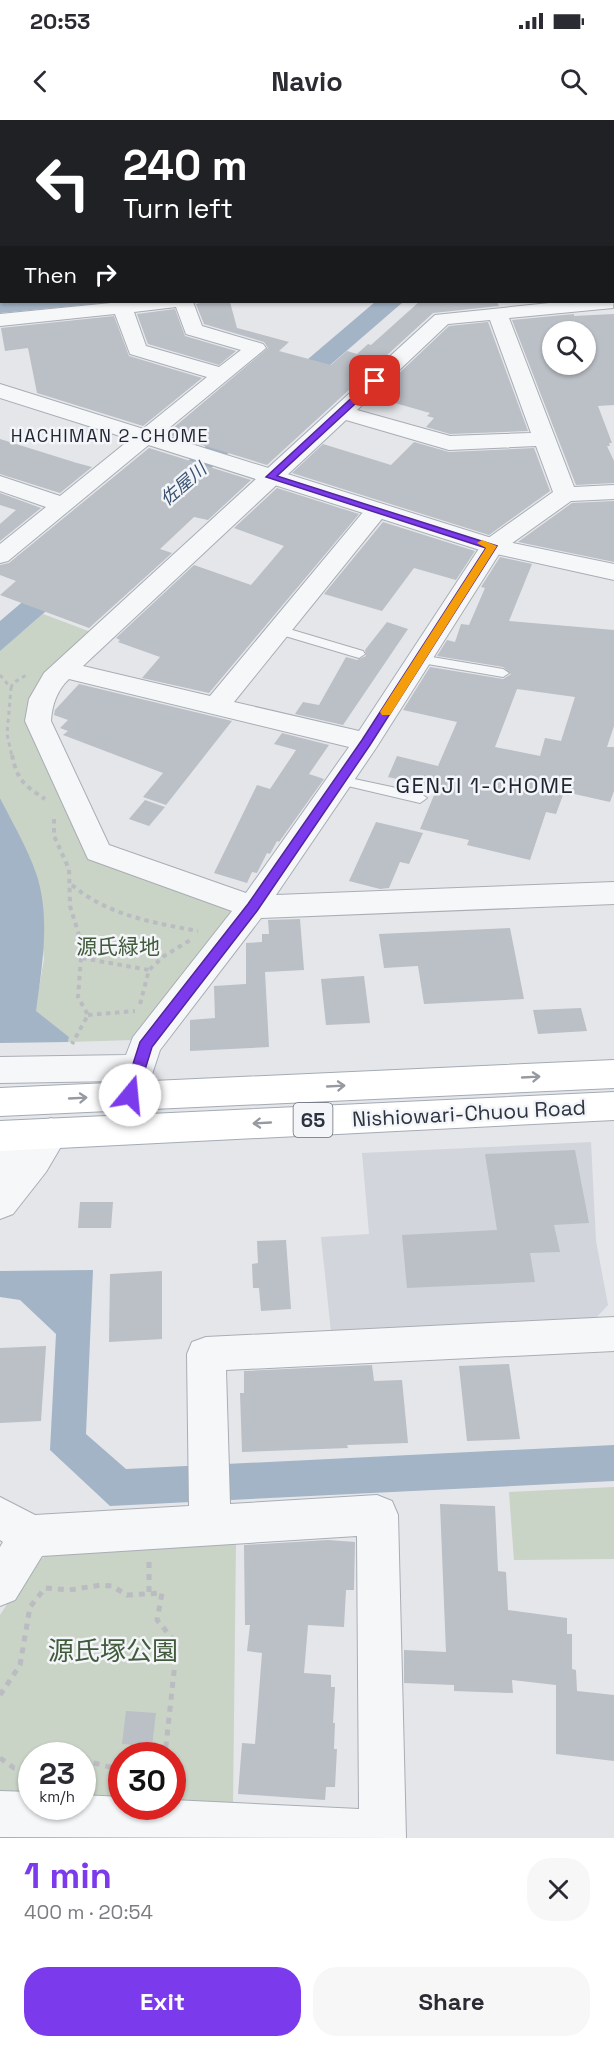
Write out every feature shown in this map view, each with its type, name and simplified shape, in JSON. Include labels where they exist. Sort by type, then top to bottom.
[{"type":"main road","name":"Nishiowari-Chuou Road","points":[[10,1101],[134,1082],[614,1074]]},
{"type":"main road","name":"Nishiowari-Chuou Road","points":[[19,1145],[614,1106]]},
{"type":"street","points":[[0,320],[162,303]]},
{"type":"street","points":[[0,556],[256,348],[193,330],[184,303]]},
{"type":"street","points":[[588,303],[538,305],[497,313],[442,319],[63,669],[42,695],[38,708],[38,721],[98,852],[252,907],[614,893]]},
{"type":"street","points":[[123,307],[137,350],[223,375]]},
{"type":"street","points":[[497,313],[565,494]]},
{"type":"street","points":[[0,391],[492,546],[614,572]]},
{"type":"street","points":[[342,412],[449,443],[544,439]]},
{"type":"street","points":[[0,483],[63,504]]},
{"type":"street","points":[[0,1070],[54,1068],[134,1082],[145,1046],[252,907],[366,742],[492,546],[565,494],[614,492]]},
{"type":"street","points":[[215,707],[377,510]]},
{"type":"street","points":[[63,669],[366,742]]},
{"type":"street","points":[[0,1203],[19,1145]]},
{"type":"street","points":[[210,1517],[206,1354],[614,1334]]},
{"type":"street","points":[[0,1585],[16,1526],[210,1517],[377,1515],[383,1836],[0,1814]]},
{"type":"lane","points":[[279,630],[359,654]]},
{"type":"lane","points":[[420,659],[503,674]]},
{"type":"lane","points":[[340,780],[420,798]]},
{"type":"path","points":[[0,675],[11,688],[7,734],[15,770],[23,784],[45,800]]},
{"type":"path","points":[[54,816],[51,833],[54,844],[64,853],[66,860],[71,884],[70,904],[74,924],[82,944],[76,994],[80,1005],[88,1015]]},
{"type":"path","points":[[71,884],[79,893],[112,909],[173,927],[202,932]]},
{"type":"path","points":[[82,958],[149,970]]},
{"type":"path","points":[[88,1015],[139,1011]]},
{"type":"path","points":[[54,1068],[88,1015]]},
{"type":"path","points":[[0,1695],[20,1665],[30,1607],[45,1588],[69,1590],[101,1585],[112,1586],[127,1594],[162,1593],[157,1620],[177,1644],[166,1742]]},
{"type":"path","points":[[0,1758],[10,1768],[18,1770]]},
{"type":"shaded area","points":[[591,1142],[596,1241],[608,1305],[595,1319],[331,1332],[321,1237],[369,1234],[362,1153]]},
{"type":"green space","name":"源氏緑地","points":[[43,614],[91,632],[32,694],[89,858],[228,908],[233,917],[133,1040],[68,1042],[69,1037],[35,1011],[44,959],[36,873],[0,798],[0,622],[22,632]]},
{"type":"green space","points":[[614,1487],[614,1559],[514,1560],[509,1492]]},
{"type":"green space","name":"源氏塚公園","points":[[236,1541],[233,1805],[186,1803],[186,1742],[108,1742],[108,1800],[96,1800],[96,1742],[18,1742],[18,1797],[0,1796],[0,1615],[34,1563],[56,1550]]},
{"type":"water","points":[[0,303],[105,303],[0,313]]},
{"type":"water","name":"佐屋川","points":[[374,303],[402,303],[0,651],[0,621]]},
{"type":"water","points":[[0,798],[28,854],[41,890],[44,942],[36,1011],[69,1037],[68,1042],[0,1043]]},
{"type":"water","points":[[93,1270],[86,1434],[126,1469],[614,1445],[614,1481],[110,1506],[50,1450],[56,1334],[20,1300],[0,1297],[0,1271]]},
{"type":"building","points":[[230,303],[237,328],[289,342],[279,351],[331,365],[347,351],[357,354],[368,344],[371,345],[418,303],[498,303],[499,306],[433,313],[267,465],[166,434],[268,348],[264,342],[204,324],[196,304]]},
{"type":"building","points":[[175,309],[185,336],[236,351],[219,365],[148,344],[137,314]]},
{"type":"building","points":[[574,314],[574,316],[614,314],[614,405],[598,406],[612,443],[607,446],[614,461],[614,483],[576,485],[512,320]]},
{"type":"building","points":[[114,316],[129,356],[202,378],[143,426],[37,393],[28,348],[5,351],[1,328]]},
{"type":"building","points":[[488,322],[528,431],[450,434],[426,427],[434,418],[427,416],[430,413],[374,397],[449,326]]},
{"type":"building","points":[[0,439],[92,467],[60,493],[0,474]]},
{"type":"building","points":[[414,442],[449,452],[534,448],[550,491],[489,535],[292,473],[323,444],[391,465]]},
{"type":"building","points":[[149,448],[251,480],[208,520],[194,517],[160,549],[172,553],[89,628],[0,595],[16,581],[0,575],[0,565],[9,563]]},
{"type":"building","points":[[277,488],[359,514],[209,693],[142,678],[160,657],[118,642],[120,640],[116,638],[194,565],[251,585],[284,546],[234,528]]},
{"type":"building","points":[[0,493],[41,508],[0,541],[0,524],[16,510],[0,505]]},
{"type":"building","points":[[614,501],[614,562],[518,542],[572,503]]},
{"type":"building","points":[[383,522],[475,551],[456,580],[414,568],[382,611],[324,594]]},
{"type":"building","points":[[500,557],[532,564],[509,621],[614,630],[614,726],[607,747],[614,747],[614,791],[610,802],[570,793],[569,796],[563,795],[556,814],[546,812],[530,860],[467,845],[469,840],[420,829],[437,788],[388,777],[397,756],[438,766],[457,722],[403,710],[430,667],[503,679],[511,674],[503,667],[437,656],[447,640],[455,642],[461,624],[469,625],[485,588],[481,587]],"holes":[[[517,689],[575,697],[561,741],[545,738],[540,756],[495,747]]]},
{"type":"building","points":[[387,622],[408,629],[343,725],[295,714],[303,702],[319,705],[346,657],[357,660],[366,656],[365,650]]},
{"type":"building","points":[[79,684],[232,721],[166,805],[143,797],[163,773],[63,735],[68,731],[60,728],[68,720],[54,715],[55,710]]},
{"type":"building","points":[[282,733],[329,745],[309,774],[324,779],[279,842],[277,841],[270,854],[267,853],[257,873],[252,872],[247,883],[214,873],[257,785],[270,789],[296,750],[274,744]]},
{"type":"building","points":[[145,800],[165,807],[149,826],[129,819]]},
{"type":"building","points":[[376,822],[423,833],[409,864],[400,862],[389,888],[380,889],[349,881]]},
{"type":"building","points":[[300,919],[304,970],[265,972],[269,1047],[190,1051],[190,1020],[215,1018],[214,986],[246,984],[246,943],[262,942],[262,934],[269,934],[268,920]]},
{"type":"building","points":[[510,928],[524,999],[424,1004],[418,966],[384,968],[379,934]]},
{"type":"building","points":[[364,976],[370,1023],[326,1025],[321,979]]},
{"type":"building","points":[[581,1008],[587,1031],[538,1034],[533,1010]]},
{"type":"building","points":[[575,1150],[589,1223],[554,1225],[560,1252],[530,1253],[535,1282],[407,1288],[402,1235],[497,1230],[485,1154]]},
{"type":"building","points":[[80,1202],[113,1202],[111,1228],[78,1228]]},
{"type":"building","points":[[286,1240],[291,1309],[261,1311],[259,1288],[253,1288],[252,1264],[258,1263],[257,1241]]},
{"type":"building","points":[[162,1271],[162,1339],[109,1342],[110,1274]]},
{"type":"building","points":[[46,1346],[41,1421],[0,1423],[0,1348]]},
{"type":"building","points":[[509,1364],[520,1439],[467,1441],[459,1366]]},
{"type":"building","points":[[372,1365],[374,1381],[402,1380],[408,1443],[242,1452],[240,1393],[244,1393],[244,1371]]},
{"type":"building","points":[[440,1504],[495,1506],[498,1571],[506,1572],[508,1610],[567,1618],[567,1634],[572,1634],[572,1669],[576,1670],[577,1691],[614,1695],[614,1761],[556,1754],[556,1685],[512,1680],[513,1693],[454,1691],[454,1685],[404,1683],[404,1650],[446,1652]]},
{"type":"building","points":[[328,1540],[355,1542],[354,1590],[346,1590],[344,1627],[308,1625],[304,1673],[331,1675],[331,1687],[335,1687],[333,1723],[335,1723],[334,1749],[337,1749],[335,1787],[326,1787],[325,1800],[238,1794],[242,1743],[255,1744],[262,1653],[247,1651],[250,1625],[245,1625],[244,1545]]},
{"type":"building","points":[[126,1711],[156,1713],[152,1742],[122,1742]]},
{"type":"slow traffic","points":[[386,712],[492,546],[482,543]]},
{"type":"district","name":"HACHIMAN 2-CHOME","points":[[110,435]]},
{"type":"district","name":"GENJI 1-CHOME","points":[[485,785]]},
{"type":"route","points":[[130,1095],[145,1046],[252,907],[366,742],[492,546],[271,477],[375,381]]}]
